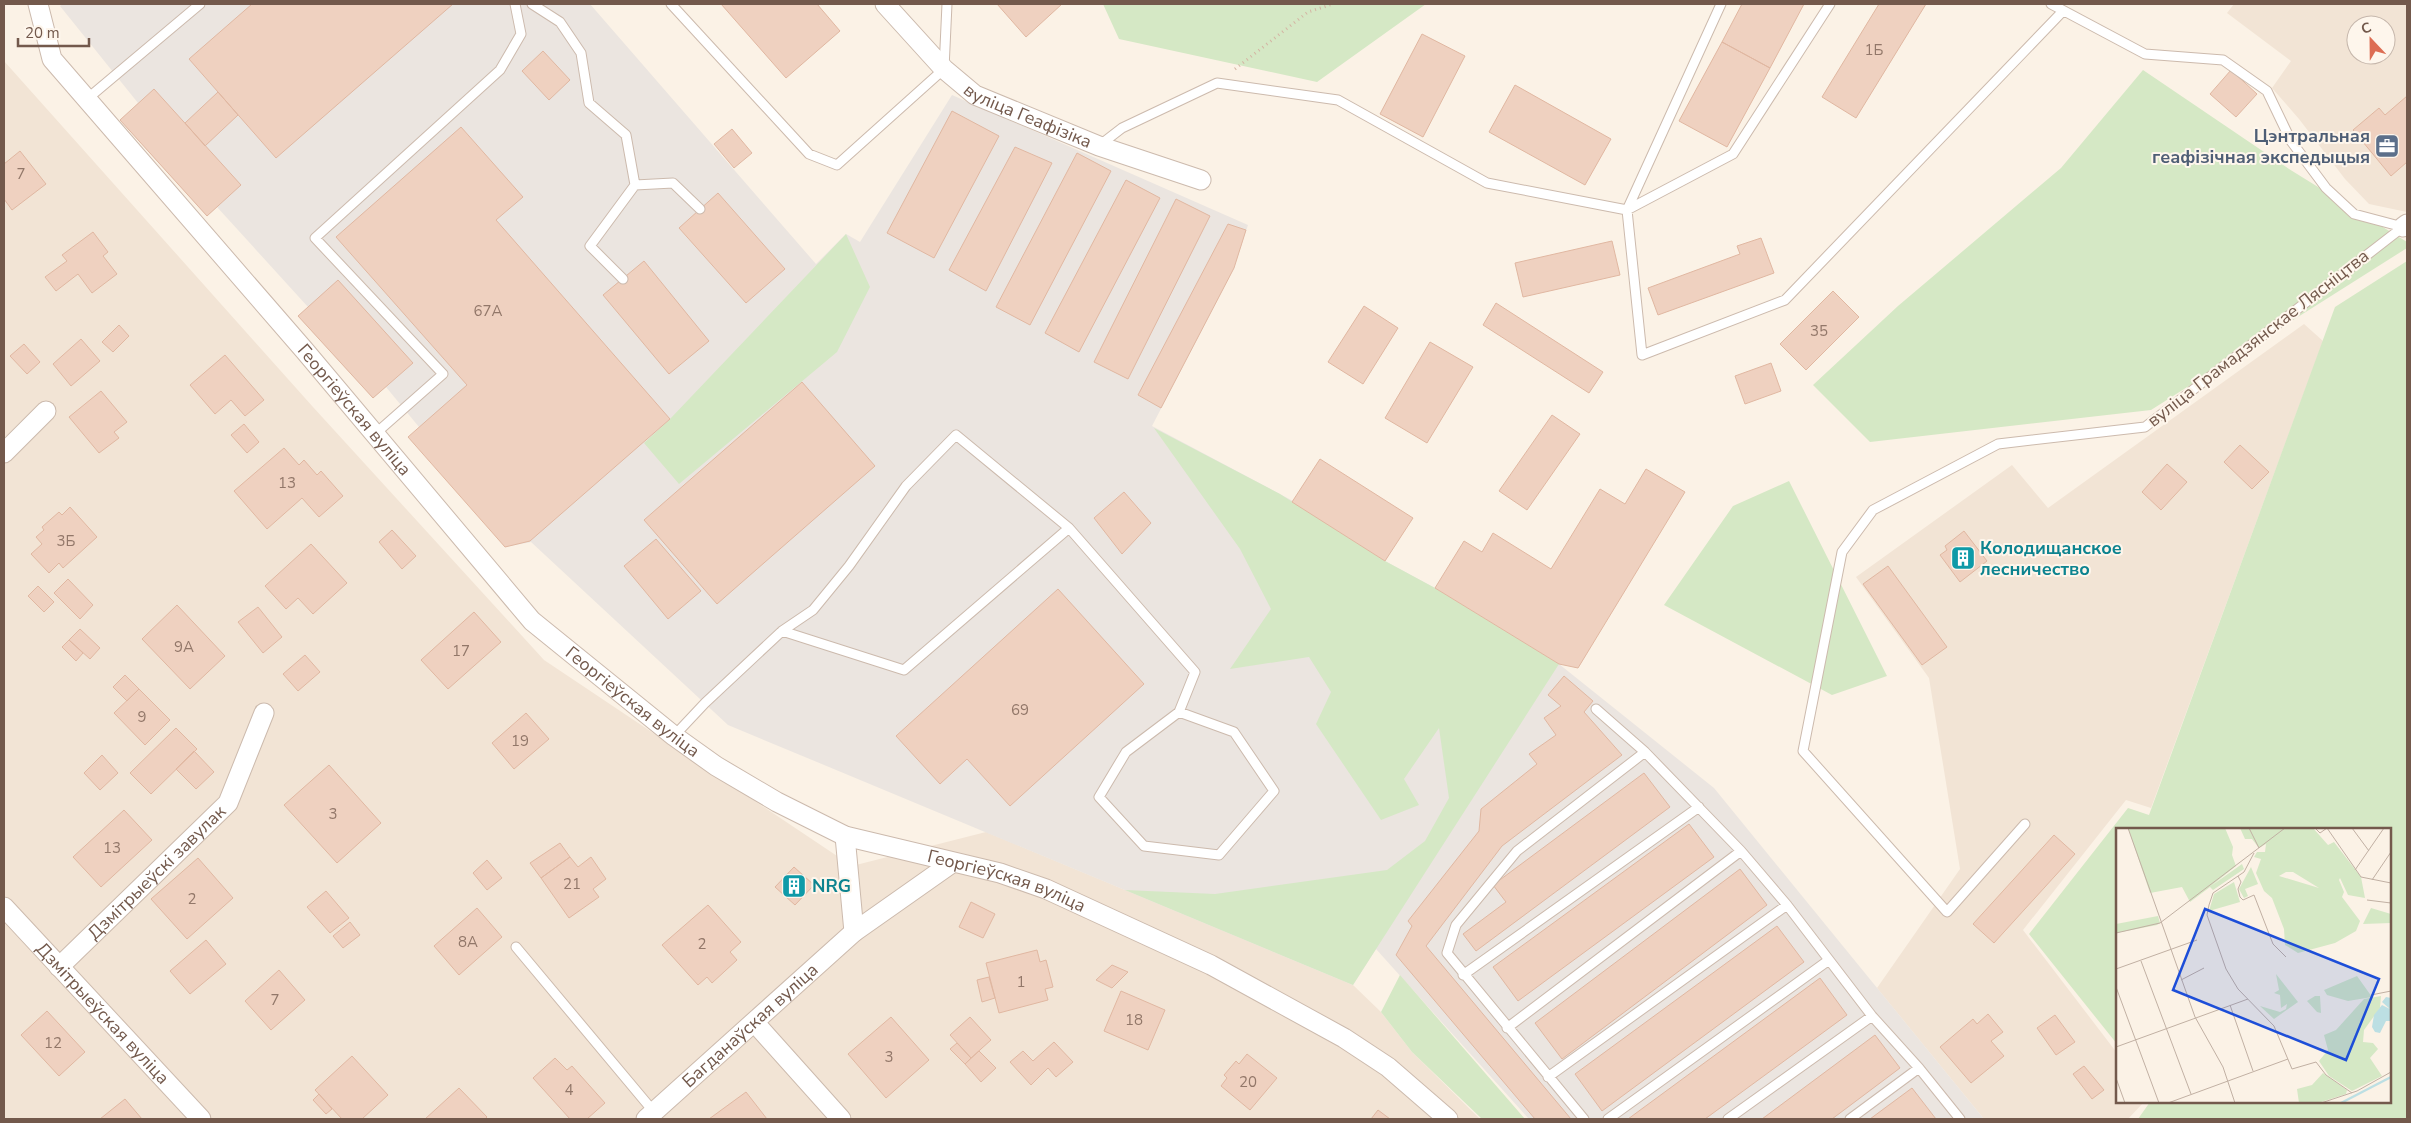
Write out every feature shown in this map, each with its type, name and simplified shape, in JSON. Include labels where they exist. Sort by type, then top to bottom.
[{"type":"street","name":"Георгіеўская вуліца","points":[[38,4],[52,59],[375,434],[532,621],[674,736],[716,766],[777,802],[845,836],[1000,873],[1046,890],[1212,965],[1344,1038],[1388,1068],[1448,1119]]},
{"type":"street","name":"вуліца Геафізіка","points":[[885,4],[944,69],[975,95],[1099,146],[1201,180]]},
{"type":"street","points":[[4,453],[46,411]]},
{"type":"street","name":"Дзмітрыеўскі завулак","points":[[59,967],[228,803],[264,713]]},
{"type":"street","points":[[845,836],[854,932]]},
{"type":"street","name":"Багданаўская вуліца","points":[[650,1116],[854,932],[952,863]]},
{"type":"street","name":"Дзмітрыеўская вуліца","points":[[4,907],[201,1119]]},
{"type":"street","points":[[755,1023],[841,1119]]},
{"type":"lane","points":[[87,99],[200,4]]},
{"type":"lane","points":[[375,434],[443,374],[315,238],[500,70],[521,34],[515,4]]},
{"type":"lane","points":[[532,4],[560,22],[581,53],[589,103],[626,135],[635,185],[590,246],[623,279]]},
{"type":"lane","points":[[671,4],[809,154],[837,165],[944,69],[947,4]]},
{"type":"lane","points":[[1721,4],[1627,210],[1642,355],[1785,300],[2064,12]]},
{"type":"lane","points":[[1099,146],[1122,128],[1217,83],[1338,100],[1487,183],[1627,210],[1733,154],[1830,4]]},
{"type":"lane","points":[[2051,4],[2145,54],[2223,60],[2267,91],[2291,142],[2326,188],[2354,214],[2405,226]]},
{"type":"lane","points":[[635,185],[673,182],[700,209]]},
{"type":"lane","name":"вуліца Грамадзянскае Лясніцтва","points":[[2025,824],[1947,912],[1803,751],[1842,552],[1872,510],[1998,444],[2145,427],[2405,226]]},
{"type":"lane","points":[[674,736],[705,703],[782,631],[813,610],[849,566],[906,486],[956,435],[1069,528],[1195,672],[1180,712],[1126,752],[1099,797],[1144,846],[1219,855],[1274,791],[1234,732],[1180,712]]},
{"type":"lane","points":[[782,631],[904,670],[1069,528]]},
{"type":"lane","points":[[1596,709],[1646,752],[1741,851],[1787,905],[1872,1016],[1919,1068],[1960,1119]]},
{"type":"lane","points":[[1584,1119],[1463,975],[1447,953],[1456,925],[1517,851],[1646,752]]},
{"type":"lane","points":[[1463,975],[1699,807]]},
{"type":"lane","points":[[1507,1028],[1741,851]]},
{"type":"lane","points":[[1548,1077],[1787,905]]},
{"type":"lane","points":[[516,948],[650,1116]]},
{"type":"lane","points":[[1608,1119],[1829,960]]},
{"type":"lane","points":[[1728,1119],[1872,1016]]},
{"type":"lane","points":[[1850,1119],[1919,1068]]},
{"type":"path","points":[[1217,83],[1308,12],[1333,4]]},
{"type":"shaded area","points":[[63,4],[590,4],[816,264],[846,234],[860,242],[952,95],[1248,225],[1234,268],[1152,426],[1293,501],[1385,561],[1435,588],[1559,664],[1714,788],[1984,1119],[1529,1119],[1376,949],[1353,985],[728,725],[531,542],[505,547],[419,427],[386,387],[373,398],[298,316],[308,307],[217,207],[207,216],[120,120],[138,103],[60,6]]},
{"type":"shaded area","points":[[2234,4],[2407,4],[2407,212],[2369,204],[2345,179],[2299,119],[2272,88],[2291,61],[2227,13]]},
{"type":"shaded area","points":[[4,61],[313,407],[544,660],[852,866],[986,832],[1353,985],[1381,1012],[1412,1052],[1480,1119],[4,1119]]},
{"type":"shaded area","points":[[2304,324],[2323,341],[2151,808],[2126,800],[2023,930],[2116,1052],[2116,1103],[2143,1103],[2128,1119],[1984,1119],[1877,988],[1960,869],[1929,678],[1856,577],[2012,465],[2048,508]]},
{"type":"green space","points":[[1103,4],[1426,4],[1317,82],[1119,39]]},
{"type":"green space","points":[[2143,70],[2289,169],[2407,242],[2407,248],[2151,410],[1870,442],[1813,385],[1898,306],[2061,168]]},
{"type":"green space","points":[[846,234],[870,287],[837,352],[679,484],[644,443],[670,419]]},
{"type":"green space","points":[[2407,261],[2407,1119],[2138,1119],[2149,1103],[2391,1103],[2391,828],[2116,828],[2116,1043],[2029,934],[2128,808],[2149,815],[2335,307]]},
{"type":"green space","points":[[1154,428],[1280,494],[1385,561],[1435,588],[1559,664],[1353,985],[1125,890],[1215,894],[1387,870],[1425,841],[1449,798],[1439,728],[1404,779],[1419,805],[1381,820],[1316,724],[1331,692],[1309,657],[1230,669],[1271,609],[1240,549]]},
{"type":"green space","points":[[1789,481],[1887,676],[1832,695],[1664,605],[1733,506]]},
{"type":"green space","points":[[1400,975],[1525,1119],[1482,1119],[1412,1052],[1381,1012]]},
{"type":"building","points":[[252,4],[453,4],[276,158],[189,59]]},
{"type":"building","points":[[721,4],[817,4],[840,31],[786,78]]},
{"type":"building","points":[[997,4],[1062,4],[1026,37]]},
{"type":"building","points":[[1742,4],[1804,4],[1770,68],[1722,42]]},
{"type":"building","points":[[1879,4],[1926,4],[1856,118],[1822,97]]},
{"type":"building","points":[[1422,34],[1465,56],[1423,137],[1380,114]]},
{"type":"building","points":[[1722,42],[1770,68],[1727,147],[1679,121]]},
{"type":"building","points":[[543,51],[570,80],[549,100],[522,71]]},
{"type":"building","points":[[2231,70],[2257,94],[2236,117],[2210,94]]},
{"type":"building","points":[[1515,85],[1611,139],[1585,185],[1489,132]]},
{"type":"building","points":[[154,89],[241,185],[207,216],[120,120]]},
{"type":"building","points":[[218,92],[238,115],[205,146],[185,123]]},
{"type":"building","name":"Цэнтральная геафізічная экспедыцыя","points":[[2407,96],[2407,162],[2391,176],[2353,130],[2379,108],[2385,115]]},
{"type":"building","points":[[952,111],[999,136],[934,258],[887,233]]},
{"type":"building","points":[[461,127],[523,197],[496,220],[670,419],[530,541],[505,547],[408,437],[467,385],[336,237]]},
{"type":"building","points":[[732,129],[752,153],[734,168],[714,144]]},
{"type":"building","points":[[1015,147],[1052,163],[986,291],[949,270]]},
{"type":"building","points":[[20,151],[46,184],[12,210],[4,199],[4,164]]},
{"type":"building","points":[[1077,153],[1111,171],[1030,325],[996,307]]},
{"type":"building","points":[[1126,180],[1160,198],[1079,352],[1045,333]]},
{"type":"building","points":[[718,193],[785,269],[746,303],[679,228]]},
{"type":"building","points":[[1176,199],[1210,216],[1128,379],[1094,362]]},
{"type":"building","points":[[1228,224],[1246,230],[1234,268],[1161,408],[1138,395]]},
{"type":"building","points":[[93,232],[108,252],[103,256],[117,274],[92,293],[78,274],[56,291],[45,277],[67,261],[62,255]]},
{"type":"building","points":[[1761,238],[1774,273],[1658,315],[1648,288],[1740,254],[1737,246]]},
{"type":"building","points":[[1612,241],[1620,275],[1523,297],[1515,263]]},
{"type":"building","points":[[644,261],[709,341],[669,374],[603,295]]},
{"type":"building","points":[[338,280],[413,363],[373,398],[298,316]]},
{"type":"building","points":[[1833,291],[1859,317],[1806,370],[1780,344]]},
{"type":"building","points":[[1496,303],[1603,372],[1589,393],[1483,325]]},
{"type":"building","points":[[1364,306],[1398,328],[1363,384],[1328,362]]},
{"type":"building","points":[[119,325],[129,336],[113,352],[102,342]]},
{"type":"building","points":[[81,339],[100,361],[71,386],[53,364]]},
{"type":"building","points":[[1430,342],[1473,367],[1427,443],[1385,418]]},
{"type":"building","points":[[24,344],[40,362],[27,374],[10,356]]},
{"type":"building","points":[[225,355],[264,400],[245,416],[231,400],[215,414],[190,385]]},
{"type":"building","points":[[1771,363],[1781,391],[1745,404],[1735,376]]},
{"type":"building","points":[[802,382],[875,466],[717,604],[644,520]]},
{"type":"building","points":[[101,391],[127,422],[114,432],[119,438],[99,453],[69,417]]},
{"type":"building","points":[[1552,415],[1580,434],[1527,510],[1499,491]]},
{"type":"building","points":[[244,424],[259,442],[247,453],[231,435]]},
{"type":"building","points":[[2240,445],[2269,472],[2252,489],[2224,462]]},
{"type":"building","points":[[284,448],[299,465],[304,460],[317,475],[321,471],[343,496],[319,517],[302,498],[267,529],[234,491]]},
{"type":"building","points":[[1320,459],[1413,518],[1385,561],[1292,502]]},
{"type":"building","points":[[2167,464],[2187,482],[2161,510],[2142,492]]},
{"type":"building","points":[[1646,469],[1685,492],[1578,668],[1559,664],[1435,588],[1464,541],[1482,552],[1493,533],[1551,569],[1600,489],[1625,504]]},
{"type":"building","points":[[1124,492],[1151,523],[1122,554],[1094,518]]},
{"type":"building","points":[[70,507],[97,537],[63,568],[59,563],[49,573],[31,554],[42,544],[36,537],[44,530],[42,527],[59,512],[62,515]]},
{"type":"building","points":[[392,530],[416,556],[402,569],[379,542]]},
{"type":"building","name":"Колодищанское лесничество","points":[[1964,531],[1987,561],[1960,582],[1940,555],[1947,550],[1945,546]]},
{"type":"building","points":[[656,539],[701,591],[668,619],[624,566]]},
{"type":"building","points":[[311,544],[347,583],[313,614],[298,598],[286,609],[265,586]]},
{"type":"building","points":[[1888,566],[1947,647],[1922,665],[1863,584]]},
{"type":"building","points":[[68,579],[93,605],[80,619],[54,593]]},
{"type":"building","points":[[38,586],[54,602],[44,612],[28,596]]},
{"type":"building","points":[[1058,589],[1144,684],[1010,806],[967,759],[940,784],[896,736]]},
{"type":"building","points":[[177,605],[225,656],[190,689],[142,639]]},
{"type":"building","points":[[258,607],[282,637],[263,653],[238,622]]},
{"type":"building","points":[[474,612],[501,642],[448,689],[421,660]]},
{"type":"building","points":[[80,629],[100,648],[90,659],[69,640]]},
{"type":"building","points":[[69,640],[83,653],[76,661],[62,647]]},
{"type":"building","points":[[305,655],[320,672],[298,691],[283,674]]},
{"type":"building","points":[[125,675],[139,689],[127,701],[113,687]]},
{"type":"building","points":[[1564,676],[1593,701],[1584,712],[1622,755],[1502,846],[1426,946],[1571,1119],[1535,1119],[1396,955],[1412,926],[1408,921],[1479,831],[1481,809],[1537,764],[1529,754],[1556,735],[1544,718],[1561,706],[1548,695]]},
{"type":"building","points":[[139,689],[170,720],[145,745],[114,713]]},
{"type":"building","points":[[526,713],[549,739],[514,769],[492,743]]},
{"type":"building","points":[[176,728],[197,749],[151,794],[130,773]]},
{"type":"building","points":[[194,751],[214,772],[196,789],[176,769]]},
{"type":"building","points":[[102,755],[118,773],[100,790],[84,773]]},
{"type":"building","points":[[329,765],[381,823],[337,863],[284,805]]},
{"type":"building","points":[[1644,773],[1670,807],[1476,951],[1463,934],[1506,902],[1493,885]]},
{"type":"building","points":[[124,810],[152,840],[101,887],[73,857]]},
{"type":"building","points":[[1689,824],[1714,857],[1518,1001],[1493,967]]},
{"type":"building","points":[[2054,835],[2075,854],[1994,943],[1973,924]]},
{"type":"building","points":[[560,843],[570,857],[541,878],[530,863]]},
{"type":"building","points":[[570,857],[578,867],[591,857],[606,879],[593,889],[599,897],[569,918],[541,878]]},
{"type":"building","points":[[198,858],[233,898],[187,939],[151,899]]},
{"type":"building","points":[[487,860],[502,878],[487,890],[473,873]]},
{"type":"building","name":"NRG","points":[[794,867],[814,885],[795,905],[775,887]]},
{"type":"building","points":[[1740,869],[1767,905],[1562,1059],[1535,1023]]},
{"type":"building","points":[[326,891],[349,918],[330,933],[307,907]]},
{"type":"building","points":[[971,902],[995,914],[983,938],[959,927]]},
{"type":"building","points":[[708,905],[741,942],[730,952],[737,960],[712,983],[707,977],[698,985],[662,945]]},
{"type":"building","points":[[477,908],[502,937],[459,975],[434,946]]},
{"type":"building","points":[[350,922],[360,935],[343,948],[333,936]]},
{"type":"building","points":[[1777,926],[1804,962],[1602,1111],[1575,1074]]},
{"type":"building","points":[[206,940],[226,964],[190,994],[170,971]]},
{"type":"building","points":[[1037,950],[1040,962],[1046,960],[1053,987],[1045,989],[1048,1000],[999,1013],[986,963]]},
{"type":"building","points":[[1112,965],[1128,972],[1112,988],[1096,980]]},
{"type":"building","points":[[279,970],[305,1000],[271,1030],[245,1001]]},
{"type":"building","points":[[989,977],[995,998],[982,1002],[977,980]]},
{"type":"building","points":[[1820,978],[1847,1015],[1705,1119],[1628,1119]]},
{"type":"building","points":[[1121,991],[1165,1010],[1148,1050],[1104,1031]]},
{"type":"building","points":[[47,1011],[85,1052],[59,1076],[21,1035]]},
{"type":"building","points":[[1988,1014],[2003,1032],[1991,1041],[2004,1056],[1971,1083],[1940,1047],[1973,1019],[1977,1024]]},
{"type":"building","points":[[2055,1015],[2075,1042],[2056,1055],[2037,1028]]},
{"type":"building","points":[[891,1017],[929,1060],[886,1098],[848,1054]]},
{"type":"building","points":[[970,1017],[991,1040],[971,1058],[950,1035]]},
{"type":"building","points":[[1875,1035],[1900,1068],[1832,1119],[1762,1119]]},
{"type":"building","points":[[1054,1042],[1073,1062],[1056,1077],[1048,1068],[1031,1085],[1010,1062],[1023,1051],[1033,1061]]},
{"type":"building","points":[[957,1043],[971,1058],[965,1064],[950,1049]]},
{"type":"building","points":[[979,1051],[996,1068],[981,1082],[965,1064]]},
{"type":"building","points":[[1247,1054],[1277,1078],[1250,1110],[1221,1086],[1227,1078],[1224,1075],[1236,1061],[1239,1064]]},
{"type":"building","points":[[352,1056],[388,1095],[362,1119],[342,1119],[315,1090]]},
{"type":"building","points":[[555,1058],[567,1070],[572,1066],[605,1103],[587,1119],[570,1119],[533,1078]]},
{"type":"building","points":[[2084,1066],[2104,1090],[2092,1099],[2073,1074]]},
{"type":"building","points":[[459,1088],[487,1117],[485,1119],[425,1119]]},
{"type":"building","points":[[1912,1088],[1936,1119],[1870,1119]]},
{"type":"building","points":[[746,1092],[767,1119],[709,1119]]},
{"type":"building","points":[[319,1094],[332,1109],[326,1114],[313,1100]]},
{"type":"building","points":[[125,1099],[142,1119],[100,1119]]},
{"type":"building","points":[[1378,1110],[1390,1119],[1371,1119]]},
{"type":"place","name":"Цэнтральная геафізічная экспедыцыя","points":[[2387,146]]},
{"type":"place","name":"Колодищанское лесничество","points":[[1963,558]]},
{"type":"place","name":"NRG","points":[[794,886]]}]
